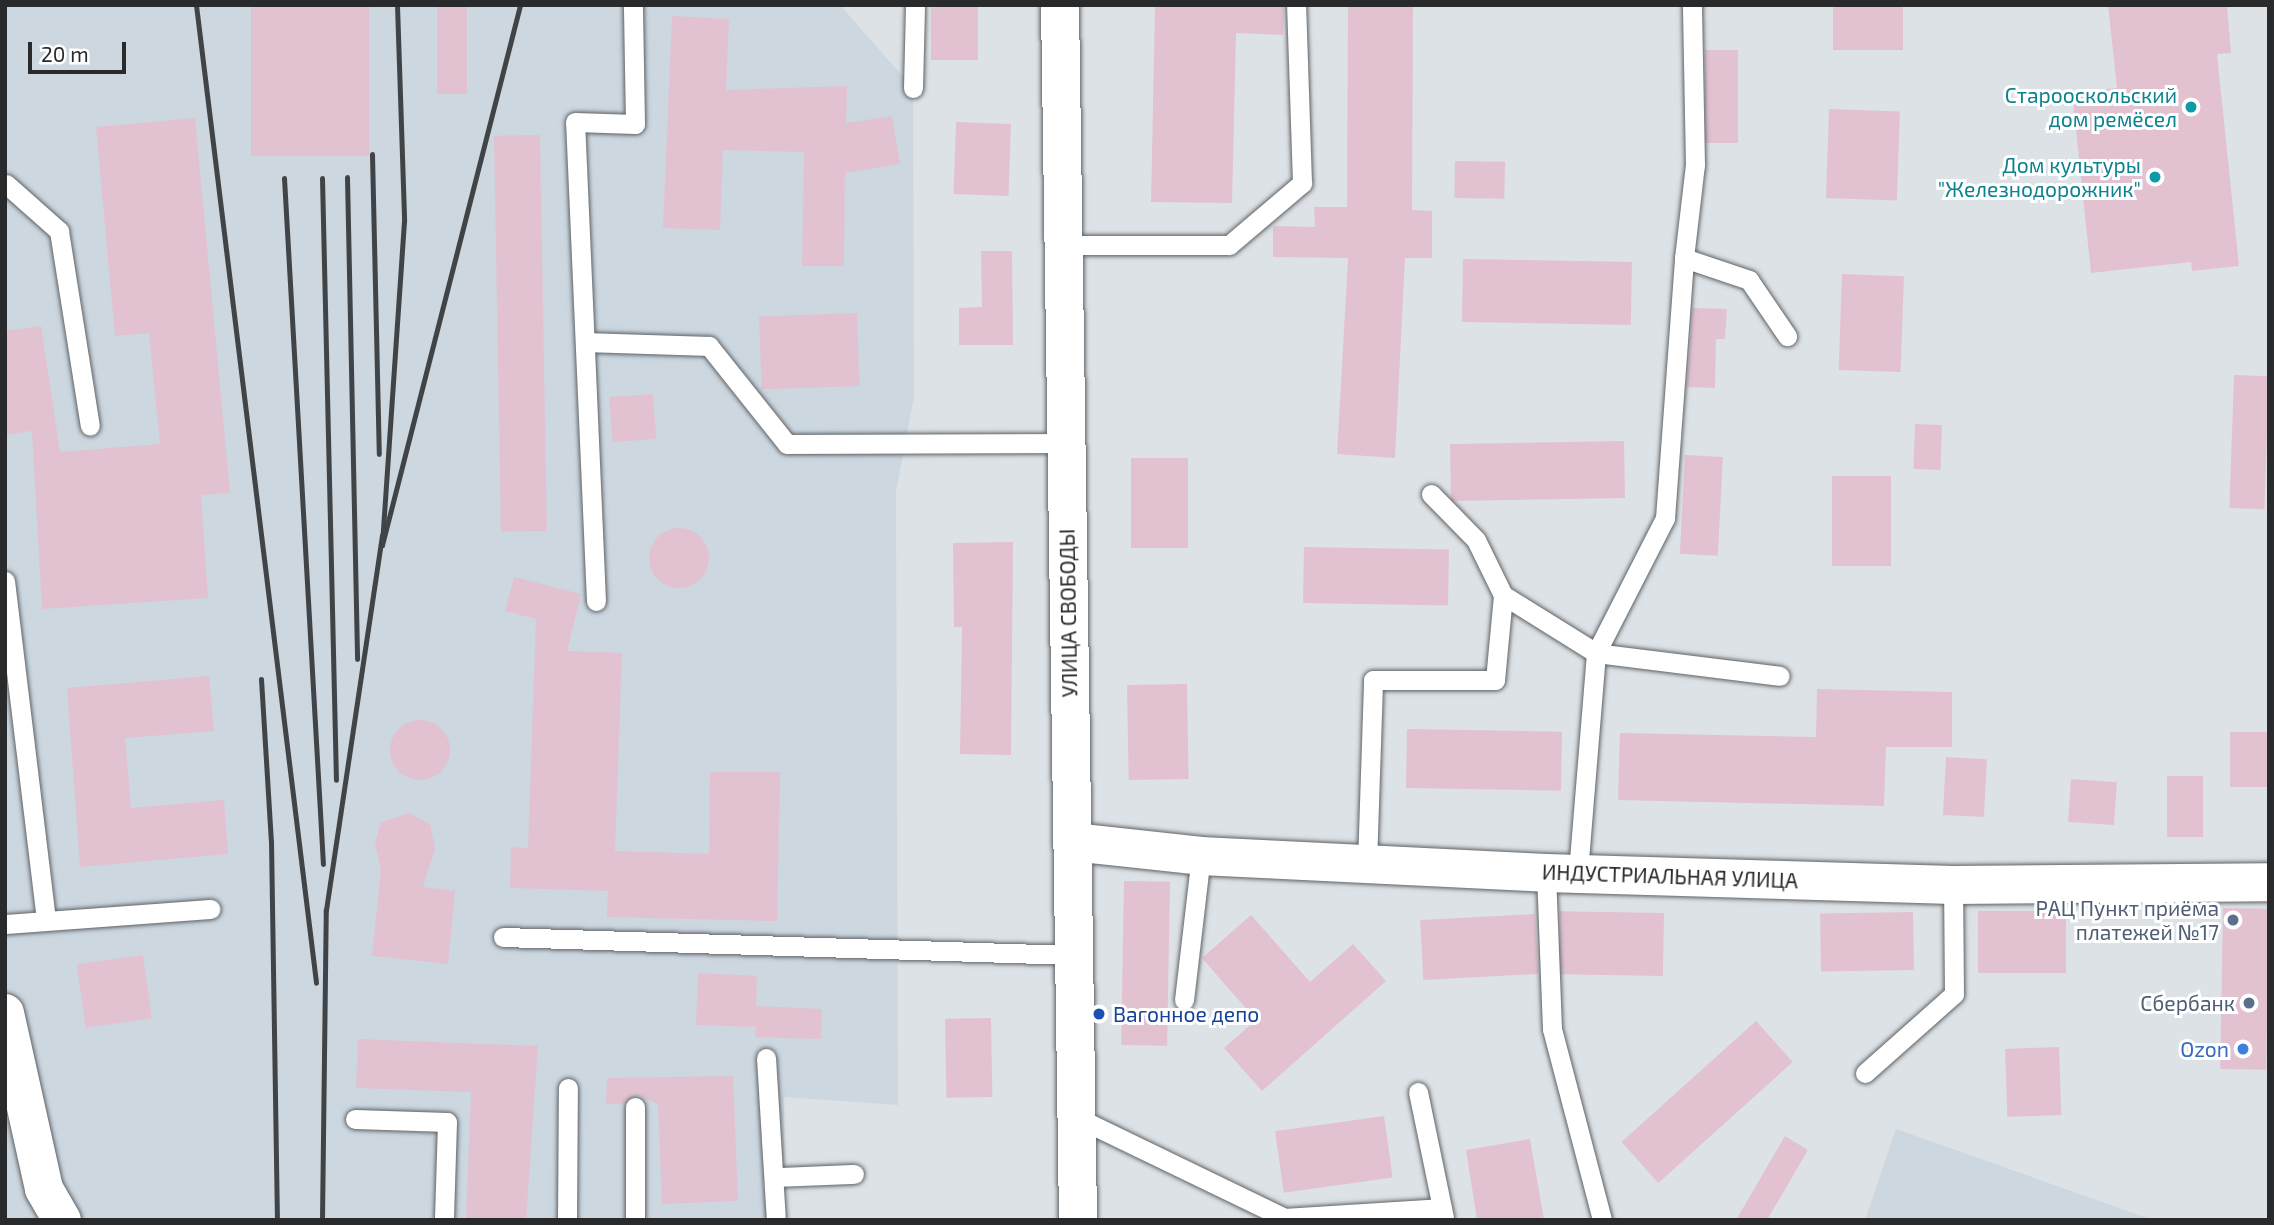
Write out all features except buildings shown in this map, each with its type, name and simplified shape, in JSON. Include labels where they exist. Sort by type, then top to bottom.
[{"type":"street","name":"УЛИЦА СВОБОДЫ","points":[[1060,5],[1064,443],[1078,1220]]},
{"type":"street","name":"ИНДУСТРИАЛЬНАЯ УЛИЦА","points":[[1073,842],[1201,856],[1562,872],[1953,885],[2269,882]]},
{"type":"street","points":[[5,1013],[44,1189],[62,1220]]},
{"type":"lane","points":[[596,601],[575,122],[635,124],[633,5]]},
{"type":"lane","points":[[913,88],[915,5]]},
{"type":"lane","points":[[1062,245],[1229,245],[1302,183],[1296,5]]},
{"type":"lane","points":[[1602,1220],[1552,1029],[1562,872],[1596,653],[1665,518],[1684,258],[1695,165],[1692,5]]},
{"type":"lane","points":[[5,174],[6,186],[59,231],[90,426]]},
{"type":"lane","points":[[1684,258],[1749,280],[1787,336]]},
{"type":"lane","points":[[585,342],[709,346],[787,444],[1064,443]]},
{"type":"lane","points":[[1367,864],[1373,680],[1495,680],[1503,595],[1476,540],[1431,494]]},
{"type":"lane","points":[[5,581],[46,921]]},
{"type":"lane","points":[[1503,595],[1596,653],[1780,676]]},
{"type":"lane","points":[[1184,1000],[1201,856]]},
{"type":"lane","points":[[1865,1073],[1954,994],[1953,885]]},
{"type":"lane","points":[[5,924],[209,909]]},
{"type":"lane","points":[[503,937],[1073,955]]},
{"type":"lane","points":[[765,1058],[778,1177],[776,1220]]},
{"type":"lane","points":[[567,1220],[568,1088]]},
{"type":"lane","points":[[1078,1118],[1285,1218],[1443,1214],[1418,1092]]},
{"type":"lane","points":[[635,1108],[635,1220]]},
{"type":"lane","points":[[355,1119],[447,1122],[444,1220]]},
{"type":"lane","points":[[778,1177],[854,1174]]},
{"type":"shaded area","points":[[5,5],[840,5],[913,88],[914,397],[896,492],[898,1105],[784,1097],[785,1220],[5,1220]]},
{"type":"shaded area","points":[[1896,1129],[2153,1220],[1865,1220]]},
{"type":"railway","points":[[196,5],[316,983]]},
{"type":"railway","points":[[397,5],[404,221],[382,545],[520,5]]},
{"type":"railway","points":[[372,154],[379,454]]},
{"type":"railway","points":[[347,177],[357,659]]},
{"type":"railway","points":[[284,178],[323,864]]},
{"type":"railway","points":[[322,178],[336,780]]},
{"type":"railway","points":[[322,1220],[326,910],[382,535]]},
{"type":"railway","points":[[261,679],[271,841],[277,1220]]},
{"type":"place","name":"Старооскольский дом ремёсел","points":[[2191,107]]},
{"type":"place","name":"Дом культуры \"Железнодорожник\"","points":[[2155,177]]},
{"type":"place","name":"РАЦ Пункт приёма платежей №17","points":[[2233,920]]},
{"type":"place","name":"Сбербанк","points":[[2249,1003]]},
{"type":"place","name":"Вагонное депо","points":[[1099,1014]]},
{"type":"place","name":"Ozon","points":[[2243,1049]]}]
